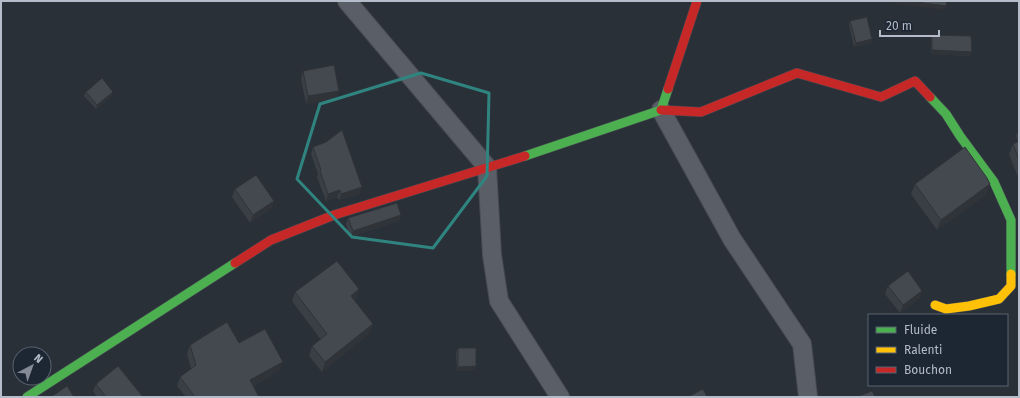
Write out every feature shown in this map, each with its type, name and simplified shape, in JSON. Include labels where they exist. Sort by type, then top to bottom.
[{"type":"street","points":[[347,1],[487,167],[492,255],[499,301],[560,397]]},
{"type":"street","points":[[697,1],[661,110],[732,239],[802,344],[808,397]]},
{"type":"street","points":[[27,397],[271,240],[334,215],[550,148],[661,110],[701,112],[797,73],[882,97],[915,81],[946,114],[960,136],[994,182],[1011,220],[1011,286],[999,299],[969,306],[946,309],[935,305]]},
{"type":"highlighted area","points":[[421,73],[489,93],[487,176],[433,248],[352,237],[297,179],[320,104]]},
{"type":"building","points":[[909,1],[947,1],[946,6]]},
{"type":"building","points":[[867,17],[872,39],[856,43],[850,21]]},
{"type":"building","points":[[932,35],[971,36],[972,52],[932,50]]},
{"type":"building","points":[[334,65],[339,91],[308,96],[303,71]]},
{"type":"building","points":[[102,78],[113,92],[97,105],[86,92]]},
{"type":"building","points":[[342,130],[362,187],[341,194],[340,190],[328,194],[313,147],[326,142]]},
{"type":"building","points":[[1019,141],[1019,159],[1013,144]]},
{"type":"building","points":[[965,147],[990,184],[941,220],[915,184]]},
{"type":"building","points":[[256,175],[274,201],[253,215],[235,189]]},
{"type":"building","points":[[397,203],[401,215],[353,231],[348,218]]},
{"type":"building","points":[[337,261],[359,289],[351,296],[373,324],[325,362],[312,346],[327,334],[295,292]]},
{"type":"building","points":[[908,271],[922,291],[903,305],[888,286]]},
{"type":"building","points":[[227,322],[239,343],[265,329],[283,362],[250,380],[259,397],[195,397],[180,377],[196,365],[190,345]]},
{"type":"building","points":[[458,348],[476,348],[476,366],[458,367]]},
{"type":"building","points":[[118,366],[143,397],[106,397],[96,384]]},
{"type":"building","points":[[67,386],[74,397],[51,397]]},
{"type":"building","points":[[703,389],[707,397],[688,397]]},
{"type":"building","points":[[872,391],[875,397],[857,397]]},
{"type":"traffic: fast","points":[[525,156],[661,110],[668,89]]},
{"type":"traffic: fast","points":[[930,97],[946,114],[960,136],[994,182],[1011,220],[1011,274]]},
{"type":"traffic: fast","points":[[27,397],[235,263]]},
{"type":"traffic: slow","points":[[935,305],[946,309],[969,306],[999,299],[1011,286],[1011,274]]},
{"type":"traffic: jam","points":[[668,89],[697,1]]},
{"type":"traffic: jam","points":[[661,110],[701,112],[797,73],[881,97],[915,81],[930,97]]},
{"type":"traffic: jam","points":[[235,263],[271,240],[334,215],[525,156]]}]
